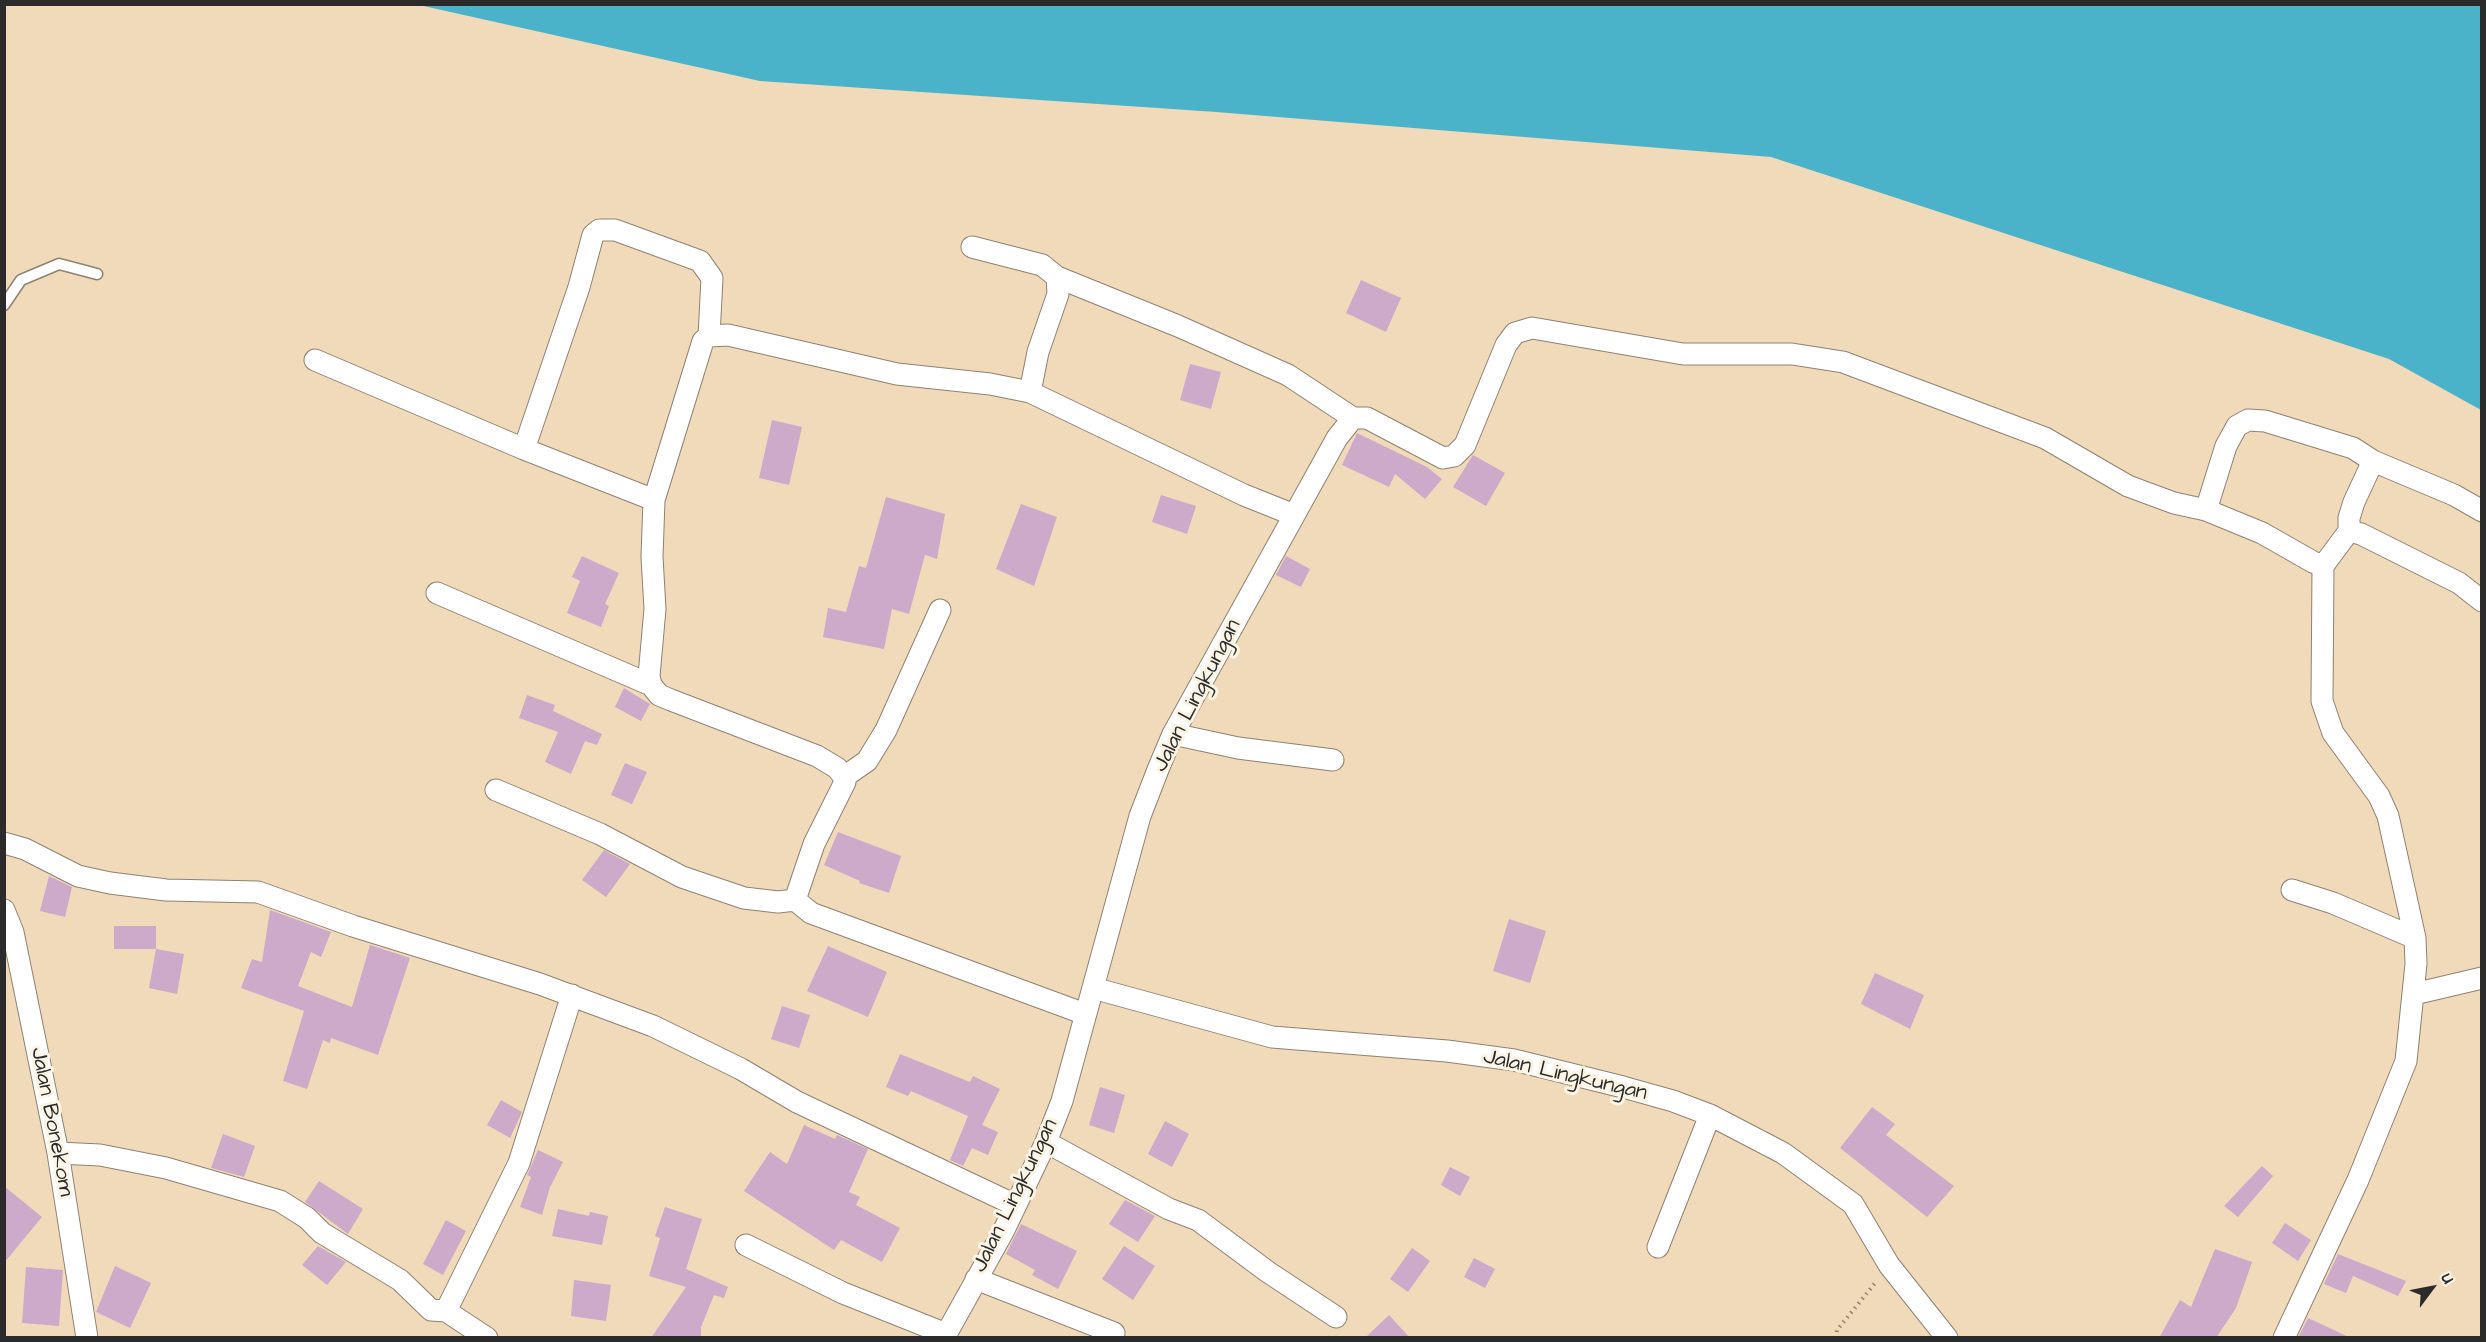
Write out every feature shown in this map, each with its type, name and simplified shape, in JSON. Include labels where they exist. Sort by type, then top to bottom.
[{"type":"street","points":[[524,449],[568,320],[593,235],[599,230],[615,230],[700,261],[712,278],[709,336]]},
{"type":"street","points":[[972,247],[1042,265],[1057,278],[1178,326],[1288,375],[1353,418],[1366,418],[1443,458],[1454,456],[1465,445],[1506,345],[1515,333],[1532,328],[1683,354],[1792,354],[1843,362],[2045,438],[2128,486],[2174,503],[2206,510],[2262,533],[2323,566]]},
{"type":"street","points":[[1030,393],[1038,352],[1058,294],[1057,278]]},
{"type":"street","points":[[651,685],[649,676],[654,648],[655,609],[652,557],[654,500],[699,352],[703,341],[709,336],[728,335],[897,374],[990,384],[1030,393],[1244,495],[1294,515]]},
{"type":"street","points":[[315,360],[524,449],[654,500]]},
{"type":"street","name":"Jalan Lingkungan","points":[[945,1336],[1015,1205],[1046,1142],[1062,1101],[1140,816],[1173,734],[1337,438],[1353,418]]},
{"type":"street","points":[[2206,510],[2231,435],[2237,426],[2248,420],[2265,421],[2321,436],[2353,448],[2373,461],[2454,495],[2481,512]]},
{"type":"street","points":[[2283,1338],[2391,1105],[2406,1061],[2414,994],[2415,938],[2388,816],[2379,796],[2327,721],[2321,678],[2323,566],[2349,531],[2349,518],[2354,502],[2373,461]]},
{"type":"street","points":[[2349,531],[2361,534],[2459,583],[2481,601]]},
{"type":"street","points":[[437,593],[651,685],[665,697],[817,756],[842,772],[845,782],[814,844],[795,900]]},
{"type":"street","points":[[844,777],[867,761],[886,730],[940,610]]},
{"type":"street","points":[[1173,734],[1238,748],[1333,760]]},
{"type":"street","points":[[496,790],[600,834],[682,877],[723,892],[766,902],[795,900],[811,913],[987,980],[1085,1014]]},
{"type":"street","points":[[4,843],[25,849],[78,876],[110,883],[166,890],[258,892],[353,926],[572,995],[663,1031],[741,1068],[797,1102],[1015,1205]]},
{"type":"street","points":[[2292,890],[2333,903],[2415,938]]},
{"type":"street","name":"Jalan Bonekom","points":[[4,910],[13,932],[58,1153],[87,1338]]},
{"type":"street","points":[[2414,994],[2481,978]]},
{"type":"street","name":"Jalan Lingkungan","points":[[1093,988],[1272,1037],[1447,1051],[1514,1060],[1673,1101],[1710,1115],[1783,1153],[1853,1204],[1889,1265],[1947,1338]]},
{"type":"street","points":[[446,1311],[519,1163],[572,995]]},
{"type":"street","points":[[1658,1247],[1710,1115]]},
{"type":"street","points":[[1046,1142],[1175,1212],[1198,1220],[1268,1272],[1336,1317]]},
{"type":"street","points":[[58,1153],[100,1155],[166,1168],[280,1200],[307,1218],[322,1233],[400,1280],[431,1310],[446,1311],[488,1338]]},
{"type":"street","points":[[746,1245],[843,1293],[945,1336]]},
{"type":"street","points":[[976,1279],[1114,1333]]},
{"type":"lane","points":[[4,305],[21,280],[59,264],[97,274]]},
{"type":"path","points":[[1836,1338],[1837,1330],[1889,1265]]},
{"type":"water","points":[[419,5],[2481,5],[2481,410],[2389,359],[1771,157],[1216,112],[760,81]]},
{"type":"building","points":[[1361,280],[1401,298],[1386,332],[1346,313]]},
{"type":"building","points":[[1190,364],[1221,372],[1211,409],[1180,400]]},
{"type":"building","points":[[772,420],[802,427],[789,485],[759,478]]},
{"type":"building","points":[[1357,433],[1427,467],[1442,479],[1425,499],[1395,474],[1389,487],[1342,465]]},
{"type":"building","points":[[1473,455],[1505,473],[1486,506],[1453,487]]},
{"type":"building","points":[[1161,495],[1196,506],[1187,534],[1152,522]]},
{"type":"building","points":[[886,497],[945,514],[937,559],[925,555],[909,614],[892,609],[884,649],[823,637],[828,608],[846,612],[859,566],[866,568]]},
{"type":"building","points":[[1021,504],[1057,517],[1034,586],[996,569]]},
{"type":"building","points":[[582,556],[619,573],[605,604],[609,606],[601,627],[567,613],[580,581],[572,577]]},
{"type":"building","points":[[1286,556],[1310,569],[1301,587],[1276,575]]},
{"type":"building","points":[[624,688],[650,704],[641,721],[615,707]]},
{"type":"building","points":[[527,695],[555,705],[553,711],[602,734],[597,745],[585,741],[571,774],[545,762],[558,732],[519,718]]},
{"type":"building","points":[[625,763],[647,772],[632,804],[611,795]]},
{"type":"building","points":[[838,832],[901,856],[889,893],[859,883],[860,881],[824,865]]},
{"type":"building","points":[[604,850],[630,864],[606,897],[582,880]]},
{"type":"building","points":[[49,876],[72,887],[65,917],[40,911]]},
{"type":"building","points":[[270,910],[331,932],[321,957],[311,952],[298,986],[352,1007],[370,945],[410,958],[378,1055],[331,1038],[330,1043],[323,1040],[307,1089],[283,1081],[304,1011],[241,988],[252,959],[262,962]]},
{"type":"building","points":[[1509,919],[1546,931],[1530,983],[1493,971]]},
{"type":"building","points":[[114,926],[156,926],[156,949],[114,949]]},
{"type":"building","points":[[828,946],[887,972],[868,1017],[807,991]]},
{"type":"building","points":[[156,949],[184,954],[177,994],[149,988]]},
{"type":"building","points":[[1875,973],[1924,995],[1910,1029],[1861,1004]]},
{"type":"building","points":[[782,1006],[810,1015],[799,1048],[771,1039]]},
{"type":"building","points":[[900,1054],[970,1082],[973,1076],[1000,1089],[982,1125],[998,1132],[988,1155],[972,1148],[963,1166],[950,1160],[968,1116],[911,1091],[908,1096],[886,1087]]},
{"type":"building","points":[[1100,1087],[1125,1095],[1114,1133],[1089,1125]]},
{"type":"building","points":[[501,1100],[522,1112],[510,1138],[487,1125]]},
{"type":"building","points":[[1872,1107],[1895,1124],[1886,1135],[1954,1186],[1927,1217],[1840,1148]]},
{"type":"building","points":[[1165,1121],[1189,1134],[1172,1167],[1148,1154]]},
{"type":"building","points":[[804,1125],[835,1139],[837,1135],[868,1149],[849,1192],[860,1197],[856,1205],[900,1228],[882,1262],[841,1240],[834,1250],[744,1191],[770,1152],[787,1164]]},
{"type":"building","points":[[223,1134],[255,1146],[244,1177],[211,1168]]},
{"type":"building","points":[[538,1150],[563,1162],[550,1187],[542,1215],[520,1207],[531,1177],[527,1175]]},
{"type":"building","points":[[2262,1166],[2273,1176],[2238,1217],[2224,1206]]},
{"type":"building","points":[[1450,1167],[1470,1177],[1460,1196],[1441,1185]]},
{"type":"building","points":[[319,1181],[363,1209],[348,1234],[305,1202]]},
{"type":"building","points":[[4,1186],[42,1217],[4,1263]]},
{"type":"building","points":[[1125,1200],[1155,1216],[1138,1242],[1109,1224]]},
{"type":"building","points":[[665,1207],[702,1219],[686,1269],[728,1287],[724,1298],[714,1295],[701,1327],[701,1338],[651,1338],[686,1287],[649,1276],[660,1238],[655,1236]]},
{"type":"building","points":[[558,1209],[589,1216],[590,1212],[608,1216],[602,1245],[552,1236]]},
{"type":"building","points":[[446,1220],[466,1231],[443,1275],[423,1264]]},
{"type":"building","points":[[2285,1223],[2311,1240],[2298,1261],[2272,1243]]},
{"type":"building","points":[[1021,1224],[1077,1251],[1058,1289],[1032,1275],[1035,1270],[1006,1254]]},
{"type":"building","points":[[318,1246],[346,1262],[327,1285],[302,1265]]},
{"type":"building","points":[[1124,1246],[1155,1266],[1133,1300],[1102,1279]]},
{"type":"building","points":[[1412,1248],[1430,1261],[1408,1292],[1390,1279]]},
{"type":"building","points":[[2215,1249],[2252,1262],[2236,1308],[2216,1338],[2159,1338],[2180,1300],[2191,1307]]},
{"type":"building","points":[[2338,1254],[2406,1281],[2398,1296],[2353,1276],[2346,1293],[2324,1284]]},
{"type":"building","points":[[1474,1258],[1495,1269],[1485,1288],[1464,1277]]},
{"type":"building","points":[[115,1266],[151,1283],[130,1328],[96,1312]]},
{"type":"building","points":[[26,1267],[63,1270],[59,1326],[22,1323]]},
{"type":"building","points":[[574,1280],[611,1285],[606,1321],[571,1316]]},
{"type":"building","points":[[1389,1315],[1410,1338],[1365,1338]]},
{"type":"building","points":[[2308,1318],[2351,1338],[2298,1338]]}]
